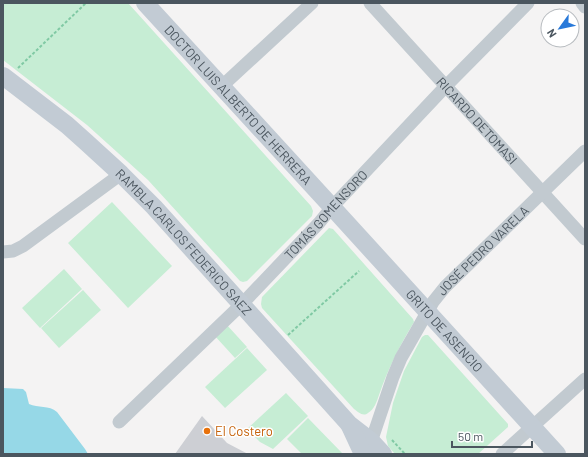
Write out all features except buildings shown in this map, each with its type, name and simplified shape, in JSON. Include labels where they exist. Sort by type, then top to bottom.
[{"type":"street","name":"DOCTOR LUIS ALBERTO DE HERRERA","points":[[145,3],[332,207]]},
{"type":"street","points":[[221,87],[312,3]]},
{"type":"street","name":"RICARDO DETOMASI","points":[[370,3],[585,239]]},
{"type":"street","name":"TOMÁS GOMENSORO","points":[[119,422],[242,304],[445,87],[528,3]]},
{"type":"street","points":[[582,3],[585,7]]},
{"type":"street","name":"RAMBLA CARLOS FEDERICO SAEZ","points":[[10,72],[122,174],[154,207],[349,424],[367,450],[387,447]]},
{"type":"street","name":"JOSÉ PEDRO VARELA","points":[[367,450],[397,367],[433,302],[445,287],[585,151]]},
{"type":"street","points":[[3,252],[13,251],[23,246],[122,174]]},
{"type":"street","name":"GRITO DE ASENCIO","points":[[332,207],[428,311],[556,454]]},
{"type":"street","points":[[502,454],[585,379]]},
{"type":"path","points":[[10,72],[86,3]]},
{"type":"path","points":[[278,344],[359,270]]},
{"type":"path","points":[[387,447],[405,454]]},
{"type":"green space","points":[[3,3],[128,3],[311,206],[313,211],[312,216],[247,281],[240,281],[148,180],[87,125],[3,60]]},
{"type":"green space","points":[[112,202],[172,266],[128,308],[68,243]]},
{"type":"green space","points":[[329,228],[333,229],[413,319],[414,322],[386,376],[375,405],[370,412],[366,414],[361,414],[354,409],[262,308],[261,304],[262,297]]},
{"type":"green space","points":[[64,269],[82,289],[40,328],[22,308]]},
{"type":"green space","points":[[83,290],[101,310],[59,348],[41,328]]},
{"type":"green space","points":[[226,324],[247,347],[235,358],[214,335]]},
{"type":"green space","points":[[428,335],[508,424],[508,427],[478,454],[395,454],[388,446],[386,437],[393,403],[404,371],[422,337]]},
{"type":"green space","points":[[247,348],[267,370],[225,408],[205,387]]},
{"type":"green space","points":[[286,393],[308,416],[273,449],[260,442],[247,429]]},
{"type":"green space","points":[[308,418],[343,454],[302,454],[287,439]]},
{"type":"water","points":[[3,388],[23,389],[26,392],[29,404],[51,408],[57,412],[88,454],[3,454]]},
{"type":"place","name":"El Costero","points":[[207,431]]}]
